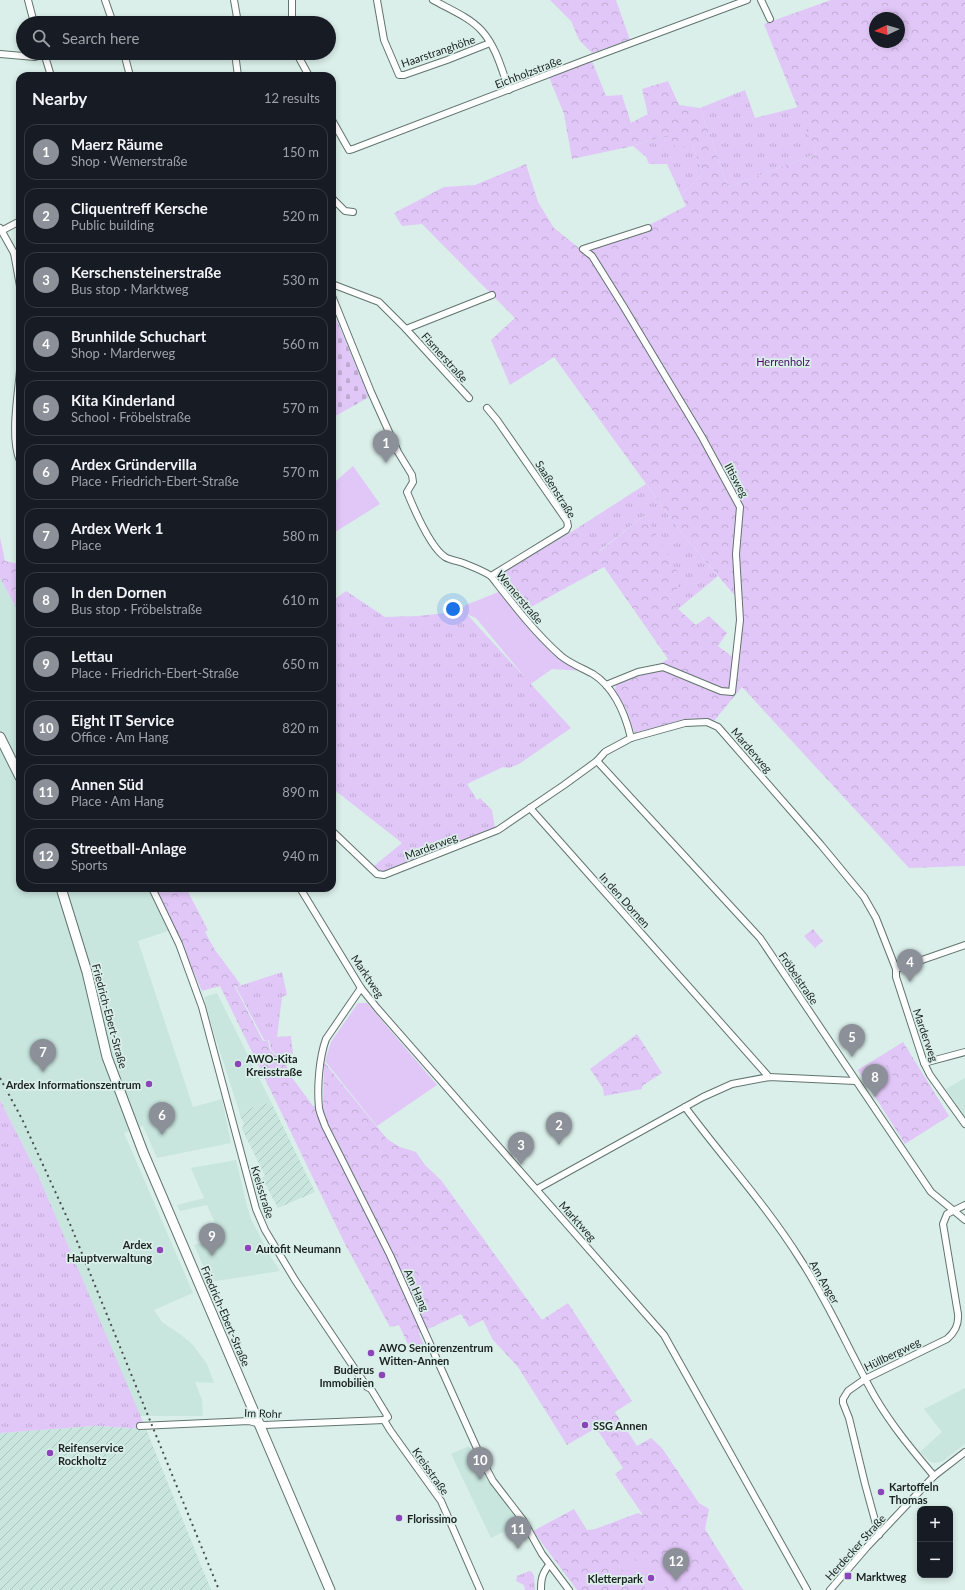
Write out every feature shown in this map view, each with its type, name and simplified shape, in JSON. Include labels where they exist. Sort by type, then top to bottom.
[{"type":"street","points":[[28,0],[32,16]]},
{"type":"street","points":[[105,0],[111,16]]},
{"type":"street","points":[[234,0],[237,16]]},
{"type":"street","points":[[292,0],[292,16]]},
{"type":"street","name":"Haarstranghöhe","points":[[378,0],[384,40],[399,75],[404,75],[447,60],[490,43]]},
{"type":"street","points":[[433,0],[466,19],[481,30],[490,43],[509,90]]},
{"type":"street","name":"Eichholzstraße","points":[[336,127],[349,150],[353,149],[747,0]]},
{"type":"street","points":[[761,0],[770,19]]},
{"type":"street","points":[[0,54],[16,55]]},
{"type":"street","points":[[46,60],[50,72]]},
{"type":"street","points":[[126,60],[129,72]]},
{"type":"street","points":[[236,60],[237,72]]},
{"type":"street","points":[[300,60],[307,72]]},
{"type":"street","points":[[336,202],[345,210],[353,212]]},
{"type":"street","points":[[16,223],[1,229],[16,256]]},
{"type":"street","name":"Iltisweg","points":[[606,685],[638,672],[663,667],[721,691],[732,692],[740,620],[736,554],[740,506],[702,438],[619,300],[592,256],[583,250],[648,228]]},
{"type":"street","points":[[14,253],[16,264]]},
{"type":"street","name":"Fismerstraße","points":[[336,286],[379,302],[406,329],[469,398]]},
{"type":"street","name":"Fismerstraße","points":[[406,329],[492,295]]},
{"type":"street","name":"Wemerstraße","points":[[336,306],[371,392],[398,452],[412,475],[413,482],[404,492],[439,552],[446,557],[471,566],[491,576],[533,629],[571,664],[598,678],[606,685],[622,709],[627,720],[631,738]]},
{"type":"street","name":"Saaßenstraße","points":[[487,408],[531,467],[567,521],[568,526],[566,530],[491,576]]},
{"type":"street","points":[[16,421],[16,445]]},
{"type":"street","name":"Marderweg","points":[[336,835],[377,874],[384,875],[498,830],[597,761],[605,752],[631,738],[685,722],[706,722],[718,727],[821,845],[864,897],[876,918],[896,969],[896,977],[924,1063],[965,1124]]},
{"type":"street","points":[[0,737],[16,769]]},
{"type":"street","name":"Fröbelstraße","points":[[597,761],[760,938],[931,1192],[965,1220]]},
{"type":"street","name":"In den Dornen","points":[[530,808],[722,1022],[768,1077]]},
{"type":"street","name":"Friedrich-Ebert-Straße","points":[[62,892],[87,972],[107,1057],[123,1101],[143,1152],[330,1590]]},
{"type":"street","name":"Kreisstraße","points":[[154,892],[179,944],[202,1007],[256,1209],[265,1230],[295,1280],[388,1417],[384,1420],[443,1507],[480,1590]]},
{"type":"street","name":"Marktweg","points":[[302,892],[361,988],[377,1008],[664,1335],[807,1590]]},
{"type":"street","points":[[896,969],[965,945]]},
{"type":"street","name":"Am Hang","points":[[361,988],[326,1039],[321,1055],[319,1108],[325,1126],[390,1255],[484,1464],[493,1481],[523,1520],[549,1565],[561,1578],[569,1590]]},
{"type":"street","points":[[924,1063],[965,1052]]},
{"type":"street","points":[[537,1189],[685,1107],[717,1090],[732,1084],[768,1077],[856,1081]]},
{"type":"street","name":"Am Anger","points":[[685,1107],[757,1197],[796,1252],[823,1296],[865,1379],[889,1420],[934,1476]]},
{"type":"street","points":[[954,1210],[965,1205]]},
{"type":"street","name":"Hüllbergweg","points":[[879,1535],[849,1418],[842,1403],[845,1394],[865,1379],[947,1339],[958,1325],[958,1314],[949,1253],[943,1228],[946,1216],[954,1210]]},
{"type":"street","name":"Im Rohr","points":[[140,1426],[249,1421],[264,1425],[384,1420]]},
{"type":"street","name":"Herdecker Straße","points":[[830,1590],[934,1476],[965,1452]]},
{"type":"street","points":[[541,1590],[540,1579],[549,1565]]},
{"type":"shaded area","points":[[0,578],[16,608],[16,892],[151,892],[168,931],[138,941],[193,1107],[222,1099],[231,1143],[157,1158],[143,1126],[124,1133],[193,1293],[154,1310],[162,1322],[192,1344],[207,1364],[214,1383],[195,1382],[202,1400],[203,1416],[139,1416],[39,1177],[0,1100]]},
{"type":"shaded area","name":"AWO-Kita Kreisstraße","points":[[217,993],[271,1102],[239,1111],[204,997]]},
{"type":"shaded area","points":[[965,1078],[965,1117],[946,1089]]},
{"type":"shaded area","points":[[271,1102],[315,1192],[278,1208],[262,1178],[265,1176],[242,1129],[244,1124],[239,1111]]},
{"type":"shaded area","points":[[236,1160],[251,1219],[268,1252],[280,1271],[210,1282],[194,1245],[221,1236],[207,1205],[180,1211],[177,1205],[204,1198],[191,1168]]},
{"type":"shaded area","points":[[965,1388],[965,1444],[943,1461],[935,1463],[931,1462],[920,1452],[942,1432],[924,1409]]},
{"type":"shaded area","points":[[95,1426],[146,1429],[211,1590],[0,1590],[0,1433]]},
{"type":"shaded area","points":[[469,1446],[479,1467],[520,1524],[491,1538],[451,1454]]},
{"type":"green space","points":[[550,0],[616,0],[630,40],[592,53],[579,40],[571,21]]},
{"type":"green space","name":"Herrenholz","points":[[831,0],[965,0],[965,866],[909,868],[742,687],[714,721],[704,720],[684,722],[635,734],[625,707],[615,691],[616,684],[639,676],[668,659],[604,567],[522,612],[495,577],[576,529],[600,551],[645,515],[682,580],[671,599],[678,609],[696,625],[709,616],[727,633],[718,646],[738,661],[741,603],[681,532],[554,357],[510,385],[491,340],[515,318],[422,224],[402,226],[394,213],[444,187],[475,185],[526,164],[538,202],[554,228],[579,248],[649,225],[686,206],[681,195],[703,173],[692,145],[677,149],[667,135],[633,146],[572,159],[564,114],[549,77],[592,61],[606,96],[622,95],[631,123],[648,114],[642,89],[668,81],[679,105],[700,108],[728,187],[816,154],[764,24]]},
{"type":"green space","points":[[745,90],[755,118],[798,107],[816,154],[728,187],[700,108]]},
{"type":"green space","points":[[667,135],[692,145],[703,173],[681,195],[667,164],[649,164],[646,157],[633,146]]},
{"type":"green space","points":[[336,319],[369,397],[336,416]]},
{"type":"green space","points":[[353,466],[380,504],[336,532],[336,481]]},
{"type":"green space","points":[[646,484],[681,532],[718,576],[678,609],[671,599],[645,515],[599,551],[576,529]]},
{"type":"green space","points":[[0,537],[5,561],[16,563],[16,608],[0,578]]},
{"type":"green space","points":[[346,591],[385,617],[418,616],[464,611],[571,728],[519,764],[509,768],[503,767],[467,784],[477,800],[480,798],[492,810],[495,828],[386,872],[379,872],[374,866],[402,843],[336,791],[336,598]]},
{"type":"green space","points":[[501,591],[532,630],[583,671],[552,669],[528,686],[523,675],[476,618],[459,611],[466,605]]},
{"type":"green space","points":[[157,892],[188,892],[208,930],[205,932],[215,950],[241,985],[235,987],[263,1041],[268,1040],[270,1050],[285,1063],[293,1079],[313,1106],[323,1105],[324,1062],[387,1139],[400,1147],[416,1152],[425,1165],[441,1180],[542,1320],[568,1303],[632,1401],[615,1412],[637,1446],[651,1438],[662,1448],[699,1503],[709,1509],[705,1529],[743,1590],[577,1590],[533,1531],[574,1509],[587,1530],[595,1529],[638,1513],[643,1515],[615,1474],[623,1468],[596,1428],[567,1445],[518,1367],[493,1340],[483,1320],[469,1327],[461,1314],[419,1333],[425,1347],[412,1353],[399,1325],[390,1327],[344,1242],[220,986],[202,991]]},
{"type":"green space","points":[[813,929],[823,941],[815,948],[804,936]]},
{"type":"green space","points":[[282,972],[287,995],[282,997],[277,1037],[291,1036],[293,1054],[279,1056],[271,1050],[269,1040],[264,1040],[236,987]]},
{"type":"green space","points":[[358,1003],[367,1003],[437,1085],[377,1126],[325,1061],[331,1042]]},
{"type":"green space","points":[[637,1034],[662,1073],[642,1086],[642,1089],[604,1096],[603,1088],[590,1069]]},
{"type":"green space","points":[[903,1042],[949,1116],[905,1144],[858,1070]]},
{"type":"green space","points":[[881,1056],[900,1088],[878,1101],[858,1070]]},
{"type":"green space","points":[[0,1100],[39,1177],[146,1429],[95,1426],[0,1433]]},
{"type":"green space","name":"Kletterpark","points":[[625,1558],[672,1568],[671,1570],[687,1576],[681,1590],[674,1590],[665,1586],[664,1590],[645,1590],[645,1582],[622,1574]]},
{"type":"green space","points":[[529,1571],[532,1572],[534,1576],[535,1590],[525,1590],[524,1585],[516,1581],[517,1576]]},
{"type":"railway","points":[[0,1078],[22,1119],[70,1224],[219,1590]]},
{"type":"place","name":"Maerz Räume","points":[[386,463]]},
{"type":"place","name":"Brunhilde Schuchart","points":[[910,982]]},
{"type":"place","name":"Kita Kinderland","points":[[852,1057]]},
{"type":"place","name":"AWO-Kita Kreisstraße","points":[[238,1064]]},
{"type":"place","name":"Ardex Werk 1","points":[[43,1072]]},
{"type":"place","name":"Ardex Informationszentrum","points":[[149,1084]]},
{"type":"place","name":"In den Dornen","points":[[875,1097]]},
{"type":"place","name":"Ardex Gründervilla","points":[[162,1135]]},
{"type":"place","name":"Cliquentreff Kersche","points":[[559,1145]]},
{"type":"place","name":"Kerschensteinerstraße","points":[[521,1165]]},
{"type":"place","name":"Autofit Neumann","points":[[248,1248]]},
{"type":"place","name":"Ardex Hauptverwaltung","points":[[160,1250]]},
{"type":"place","name":"Lettau","points":[[212,1256]]},
{"type":"place","name":"AWO Seniorenzentrum Witten-Annen","points":[[371,1353]]},
{"type":"place","name":"Buderus Immobilien","points":[[382,1375]]},
{"type":"place","name":"SSG Annen","points":[[585,1425]]},
{"type":"place","name":"Reifenservice Rockholtz","points":[[50,1453]]},
{"type":"place","name":"Eight IT Service","points":[[480,1480]]},
{"type":"place","name":"Kartoffeln Thomas","points":[[881,1492]]},
{"type":"place","name":"Florissimo","points":[[399,1518]]},
{"type":"place","name":"Annen Süd","points":[[518,1549]]},
{"type":"place","name":"Marktweg","points":[[848,1576]]},
{"type":"place","name":"Kletterpark","points":[[651,1578]]},
{"type":"place","name":"Streetball-Anlage","points":[[676,1581]]}]
